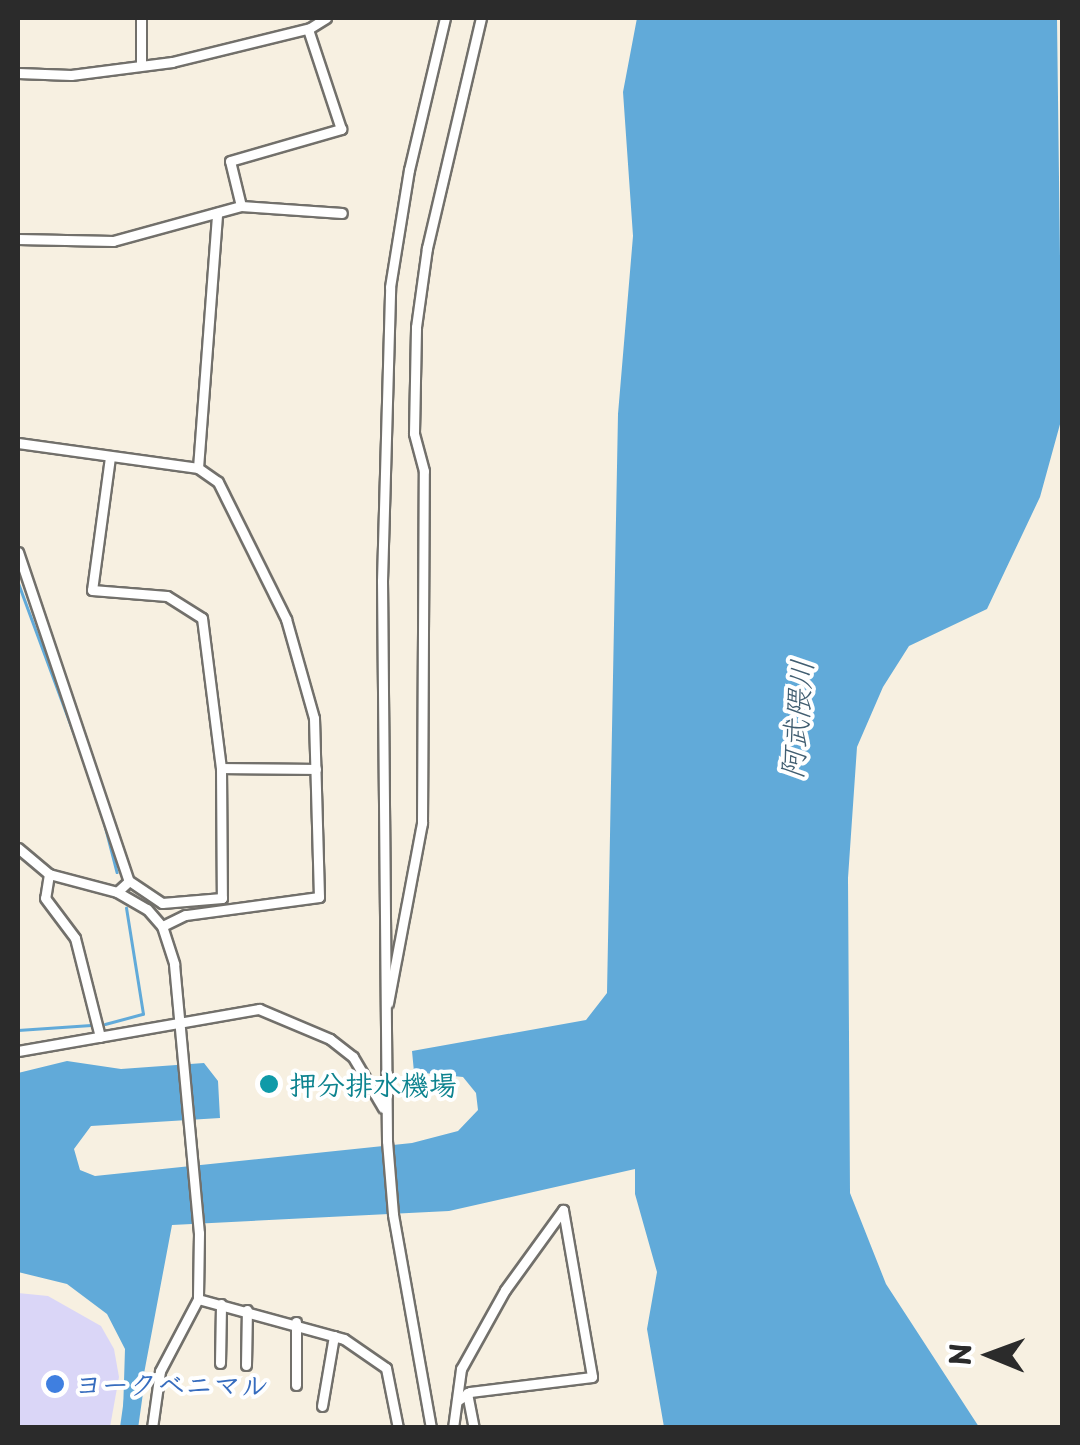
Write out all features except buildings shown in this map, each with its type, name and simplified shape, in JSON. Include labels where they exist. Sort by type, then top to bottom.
[{"type":"street","points":[[141,18],[141,64]]},
{"type":"street","points":[[18,72],[71,75],[141,64],[308,29],[326,18]]},
{"type":"street","points":[[431,1428],[394,1214],[387,1141],[382,600],[390,288],[408,170],[445,18]]},
{"type":"street","points":[[384,1031],[422,823],[424,471],[414,433],[416,327],[431,228],[481,18]]},
{"type":"street","points":[[241,206],[230,161],[340,129],[308,29]]},
{"type":"street","points":[[18,239],[114,240],[241,206],[342,214]]},
{"type":"street","points":[[198,468],[217,212]]},
{"type":"street","points":[[18,443],[198,468],[218,482],[286,619],[314,718],[320,897],[185,915],[162,926]]},
{"type":"street","points":[[18,552],[130,881],[162,903],[222,898],[221,768],[202,618],[167,596],[92,590],[110,457]]},
{"type":"street","points":[[221,768],[316,769]]},
{"type":"street","points":[[18,848],[49,874],[118,892],[162,926],[180,1023],[191,1130],[199,1233],[198,1299],[160,1371],[152,1428]]},
{"type":"street","points":[[49,874],[45,898],[75,938],[100,1037]]},
{"type":"street","points":[[118,892],[130,881]]},
{"type":"street","points":[[18,1051],[259,1009],[299,1023],[353,1057],[386,1116]]},
{"type":"street","points":[[453,1428],[461,1369],[496,1306],[563,1210],[592,1377],[467,1393],[457,1401]]},
{"type":"street","points":[[198,1299],[296,1322],[334,1336],[386,1368],[398,1428]]},
{"type":"street","points":[[220,1363],[221,1304]]},
{"type":"street","points":[[246,1310],[246,1365]]},
{"type":"street","points":[[296,1322],[296,1384]]},
{"type":"street","points":[[322,1406],[334,1336]]},
{"type":"street","points":[[467,1393],[474,1428]]},
{"type":"shaded area","name":"ヨークベニマル","points":[[18,1293],[48,1296],[101,1326],[114,1349],[119,1377],[110,1427],[18,1427]]},
{"type":"water","name":"阿武隈川","points":[[637,18],[1057,18],[1062,417],[1040,497],[987,609],[909,646],[883,687],[857,747],[848,878],[850,1193],[886,1284],[979,1427],[664,1427],[647,1329],[657,1272],[635,1194],[635,1169],[449,1211],[172,1225],[136,1416],[123,1413],[125,1349],[107,1314],[67,1284],[18,1272],[18,1073],[67,1061],[121,1069],[204,1063],[218,1081],[220,1118],[91,1126],[74,1149],[80,1170],[95,1176],[412,1143],[458,1131],[478,1110],[476,1093],[463,1077],[414,1072],[412,1051],[586,1020],[607,993],[618,414],[633,236],[623,92]]},
{"type":"waterway","points":[[18,582],[82,755]]},
{"type":"waterway","points":[[101,810],[117,872]]},
{"type":"waterway","points":[[105,1024],[143,1014],[126,908]]},
{"type":"waterway","points":[[18,1030],[91,1025]]},
{"type":"waterway","points":[[129,1428],[134,1393]]},
{"type":"place","name":"押分排水機場","points":[[269,1084]]},
{"type":"place","name":"ヨークベニマル","points":[[55,1384]]}]
